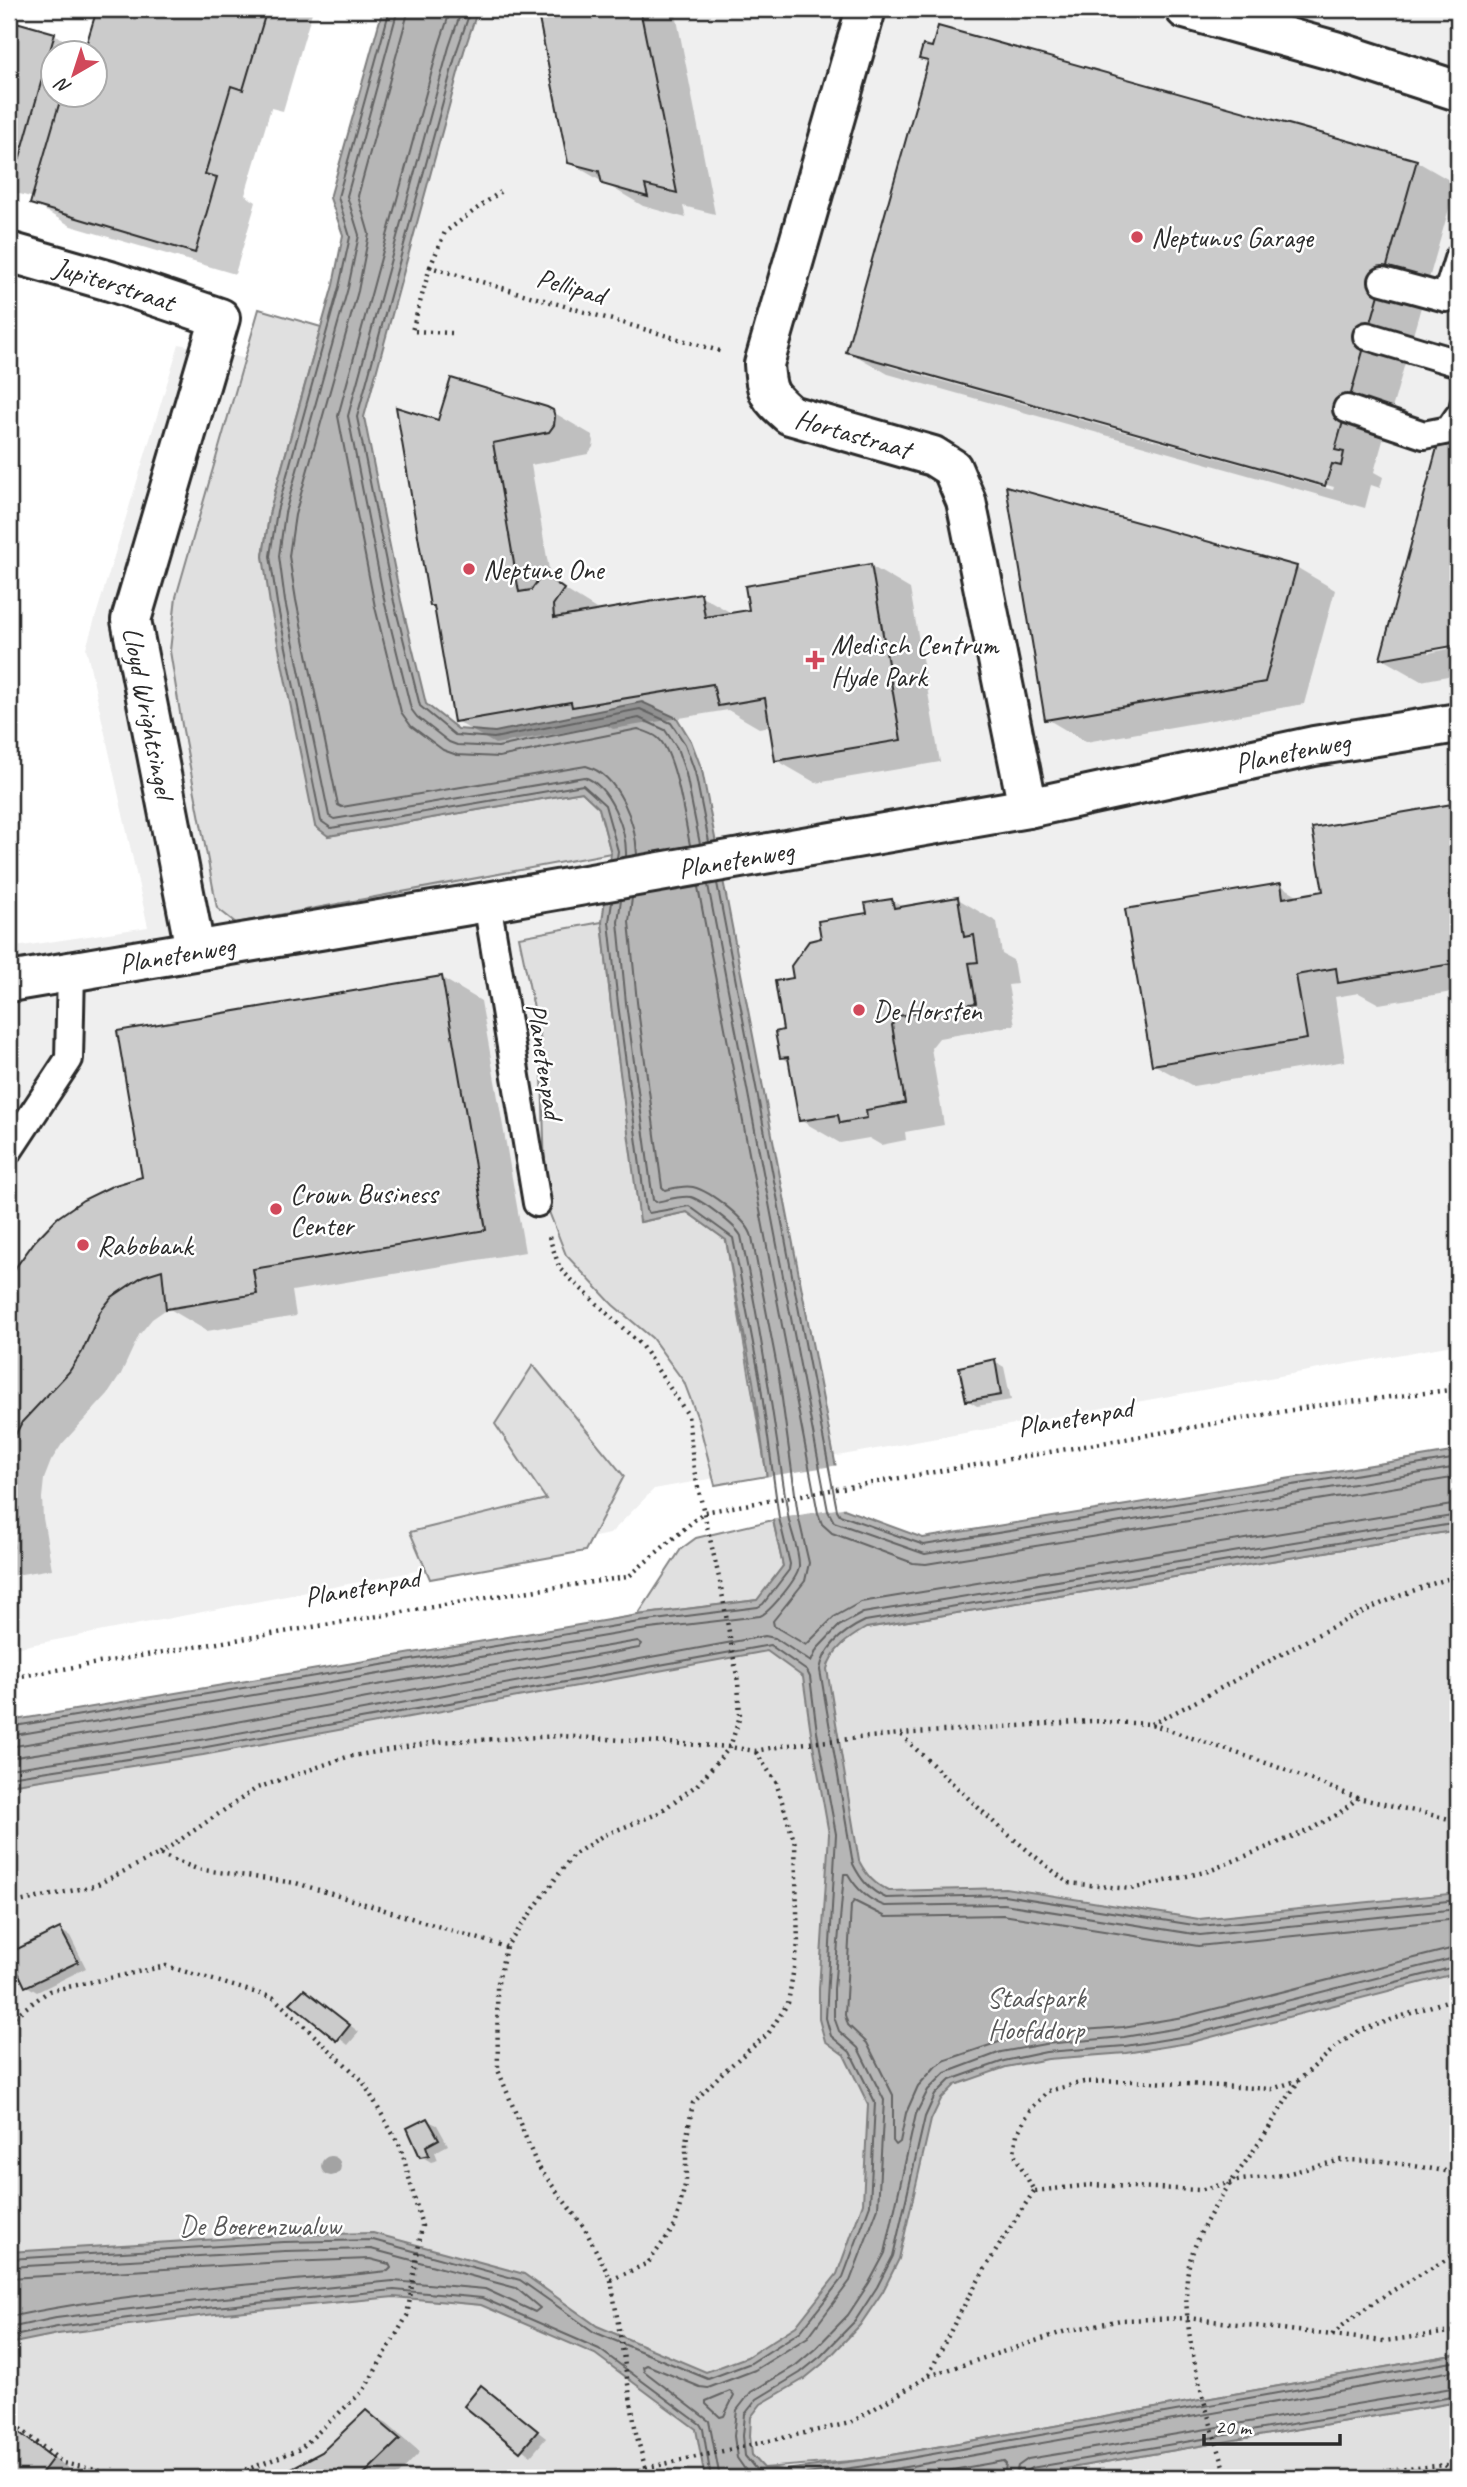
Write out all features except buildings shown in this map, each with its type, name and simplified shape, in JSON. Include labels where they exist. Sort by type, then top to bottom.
[{"type":"street","name":"Hortastraat","points":[[866,9],[764,364],[765,388],[774,401],[790,415],[933,456],[952,468],[966,501],[1028,808]]},
{"type":"street","points":[[1185,9],[1335,51],[1458,91]]},
{"type":"street","name":"Jupiterstraat","points":[[9,251],[220,318]]},
{"type":"street","name":"Lloyd Wrightsingel","points":[[195,949],[131,620],[220,318]]},
{"type":"street","name":"Planetenweg","points":[[9,982],[1028,808],[1314,746],[1458,723]]},
{"type":"lane","points":[[1383,281],[1446,298],[1458,259]]},
{"type":"lane","points":[[1367,337],[1458,363]]},
{"type":"lane","points":[[1347,409],[1424,435],[1449,430],[1458,417]]},
{"type":"lane","name":"Planetenpad","points":[[487,902],[537,1203]]},
{"type":"lane","points":[[9,1150],[69,1059],[71,971]]},
{"type":"path","points":[[452,333],[412,331],[430,267],[445,232],[500,192]]},
{"type":"path","name":"Pellipad","points":[[430,267],[764,364]]},
{"type":"path","points":[[537,1203],[560,1269],[641,1345],[688,1415],[694,1470],[720,1582],[738,1682],[740,1716],[730,1747],[697,1785],[657,1814],[602,1836],[572,1856],[506,1947],[497,1987],[498,2070],[537,2165],[585,2229],[611,2280],[636,2433],[648,2478]]},
{"type":"path","name":"Planetenpad","points":[[9,1678],[510,1594],[628,1577],[704,1512],[1315,1406],[1458,1390]]},
{"type":"path","points":[[1151,1724],[1199,1702],[1339,1622],[1412,1591],[1458,1576]]},
{"type":"path","points":[[9,1904],[93,1886],[159,1854],[257,1788],[347,1757],[436,1742],[561,1736],[755,1751],[788,1745],[900,1734],[1091,1721],[1151,1724],[1272,1765],[1358,1798],[1458,1821]]},
{"type":"path","points":[[900,1734],[1000,1828],[1068,1883],[1130,1889],[1209,1871],[1309,1830],[1338,1814],[1358,1798]]},
{"type":"path","points":[[611,2280],[648,2263],[674,2226],[686,2181],[686,2142],[693,2103],[723,2072],[768,2034],[788,2003],[798,1944],[795,1844],[776,1782],[755,1751]]},
{"type":"path","points":[[159,1854],[197,1869],[296,1883],[506,1947]]},
{"type":"path","points":[[9,2020],[49,1991],[166,1966],[274,1998],[362,2080],[401,2148],[422,2226],[407,2316],[364,2390],[300,2449],[231,2477],[216,2478]]},
{"type":"path","points":[[1228,2478],[1202,2389],[1187,2318],[1185,2289],[1191,2256],[1206,2222],[1228,2183],[1267,2131],[1299,2080],[1359,2031],[1458,1997]]},
{"type":"path","points":[[1034,2191],[1014,2153],[1017,2134],[1030,2110],[1048,2091],[1084,2081],[1272,2089],[1299,2080]]},
{"type":"path","points":[[929,2376],[973,2288],[998,2244],[1034,2191],[1090,2185],[1199,2190],[1282,2175],[1341,2160],[1383,2161],[1458,2173]]},
{"type":"path","points":[[1331,2336],[1347,2320],[1458,2253]]},
{"type":"path","points":[[646,2468],[850,2423],[929,2376],[1066,2331],[1121,2320],[1187,2318],[1384,2341],[1458,2331]]},
{"type":"path","points":[[9,2420],[63,2463],[133,2478]]},
{"type":"path","points":[[1320,2478],[1445,2465],[1458,2476]]},
{"type":"shaded area","points":[[418,9],[1458,9],[1458,1344],[654,1489],[610,1534],[9,1649],[9,948],[148,927],[86,648],[179,344],[320,375]]},
{"type":"green space","points":[[259,309],[321,327],[270,510],[263,556],[328,836],[582,792],[599,808],[611,853],[236,923],[217,908],[170,651],[176,597]]},
{"type":"green space","points":[[602,922],[641,1222],[687,1212],[726,1240],[767,1476],[715,1485],[698,1419],[684,1382],[652,1338],[613,1305],[566,1255],[546,1204],[541,1042],[519,937]]},
{"type":"green space","points":[[533,1365],[624,1476],[585,1551],[430,1579],[410,1532],[546,1499],[495,1424]]},
{"type":"green space","points":[[773,1520],[783,1566],[758,1600],[638,1615],[681,1549],[696,1538]]},
{"type":"green space","name":"Stadspark Hoofddorp","points":[[1458,1530],[1458,2354],[863,2460],[764,2468],[739,2478],[9,2478],[9,1779],[866,1628]]},
{"type":"green space","points":[[1458,2402],[1458,2478],[1011,2478]]},
{"type":"water","points":[[383,9],[478,9],[464,51],[364,417],[401,601],[426,704],[458,729],[495,732],[642,702],[677,718],[691,741],[702,770],[844,1509],[923,1538],[1458,1451],[1458,1530],[866,1628],[837,1650],[827,1669],[859,1861],[871,1879],[889,1891],[1005,1888],[1199,1919],[1458,1893],[1458,1973],[1188,2043],[1126,2053],[1048,2059],[1006,2067],[955,2085],[941,2099],[931,2120],[899,2259],[883,2291],[860,2325],[826,2361],[804,2379],[761,2404],[751,2417],[752,2455],[764,2468],[785,2470],[863,2460],[1458,2354],[1458,2402],[1011,2478],[705,2478],[696,2429],[595,2354],[481,2305],[394,2297],[215,2314],[58,2334],[9,2344],[9,2252],[284,2235],[373,2233],[524,2274],[597,2326],[706,2372],[747,2357],[796,2326],[837,2274],[863,2203],[868,2104],[844,2055],[825,2041],[819,2019],[829,1834],[803,1677],[767,1651],[203,1755],[9,1785],[9,1721],[638,1615],[757,1600],[783,1566],[773,1520],[753,1381],[726,1240],[687,1212],[640,1222],[602,922],[611,853],[599,808],[582,792],[328,836],[315,826],[270,604],[263,556],[270,510],[333,285],[343,235],[330,198]]},
{"type":"pier","points":[[839,1465],[848,1507],[769,1520],[764,1477]]},
{"type":"place","name":"Neptunus Garage","points":[[1137,237]]},
{"type":"place","name":"Neptune One","points":[[469,569]]},
{"type":"place","name":"Medisch Centrum Hyde Park","points":[[815,660]]},
{"type":"place","name":"De Horsten","points":[[859,1010]]},
{"type":"place","name":"Crown Business Center","points":[[276,1209]]},
{"type":"place","name":"Rabobank","points":[[83,1245]]},
{"type":"park label","name":"De Boerenzwaluw","points":[[260,2225]]}]
